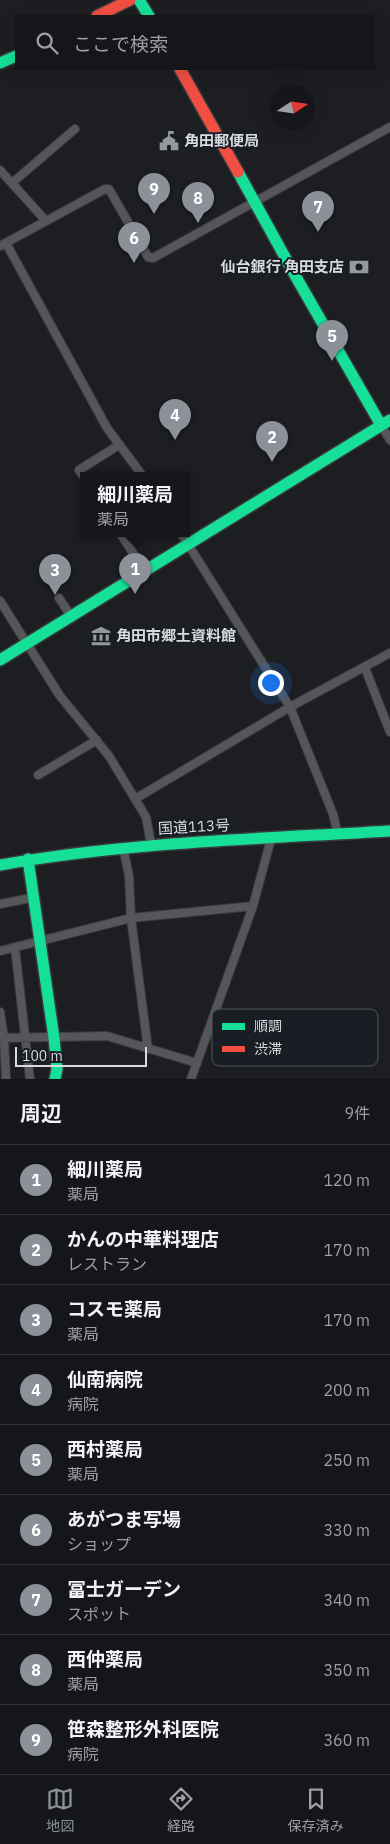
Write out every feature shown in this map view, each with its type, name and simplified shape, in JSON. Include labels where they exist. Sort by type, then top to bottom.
[{"type":"main road","points":[[99,15],[130,0]]},
{"type":"main road","points":[[139,0],[148,15]]},
{"type":"main road","points":[[0,63],[15,56]]},
{"type":"main road","points":[[0,660],[385,422],[296,277],[181,70]]},
{"type":"main road","name":"国道113号","points":[[0,865],[28,859],[151,844],[390,832]]},
{"type":"main road","points":[[28,859],[54,1038],[57,1069],[55,1079]]},
{"type":"street","points":[[140,472],[107,428],[3,245],[109,189],[148,257],[153,258],[390,127]]},
{"type":"street","points":[[12,183],[75,129]]},
{"type":"street","points":[[0,170],[46,221]]},
{"type":"street","points":[[385,422],[390,440]]},
{"type":"street","points":[[80,472],[79,470],[118,445]]},
{"type":"street","points":[[123,537],[144,570]]},
{"type":"street","points":[[184,537],[290,707],[333,814],[338,835]]},
{"type":"street","points":[[59,598],[71,616]]},
{"type":"street","points":[[0,600],[60,696],[109,756],[146,818],[151,844]]},
{"type":"street","points":[[135,799],[290,707],[390,653]]},
{"type":"street","points":[[365,668],[390,732]]},
{"type":"street","points":[[38,775],[97,740]]},
{"type":"street","points":[[216,1009],[253,906],[271,839]]},
{"type":"street","points":[[123,847],[129,876],[131,918],[148,1049]]},
{"type":"street","points":[[0,904],[34,897]]},
{"type":"street","points":[[0,951],[131,918],[253,906]]},
{"type":"street","points":[[15,948],[30,1079]]},
{"type":"street","points":[[0,1012],[6,1079]]},
{"type":"street","points":[[191,1079],[212,1021]]},
{"type":"street","points":[[2,1038],[106,1036],[197,1063]]},
{"type":"traffic: fast","points":[[139,0],[148,15]]},
{"type":"traffic: fast","points":[[0,63],[15,56]]},
{"type":"traffic: fast","points":[[238,172],[381,425]]},
{"type":"traffic: fast","points":[[0,660],[390,420]]},
{"type":"traffic: fast","points":[[0,865],[48,857],[146,846],[390,831]]},
{"type":"traffic: fast","points":[[28,859],[54,1038],[57,1069],[55,1079]]},
{"type":"traffic: jam","points":[[99,15],[130,0]]},
{"type":"traffic: jam","points":[[181,70],[238,172]]},
{"type":"place","name":"角田郵便局","points":[[169,141]]},
{"type":"place","name":"笹森整形外科医院","points":[[154,214]]},
{"type":"place","name":"西仲薬局","points":[[198,223]]},
{"type":"place","name":"冨士ガーデン","points":[[318,232]]},
{"type":"place","name":"あがつま写場","points":[[134,263]]},
{"type":"place","name":"仙台銀行 角田支店","points":[[359,267]]},
{"type":"place","name":"西村薬局","points":[[332,361]]},
{"type":"place","name":"仙南病院","points":[[175,440]]},
{"type":"place","name":"かんの中華料理店","points":[[272,462]]},
{"type":"place","name":"細川薬局","points":[[135,594]]},
{"type":"place","name":"コスモ薬局","points":[[55,595]]},
{"type":"place","name":"角田市郷土資料館","points":[[101,636]]}]
